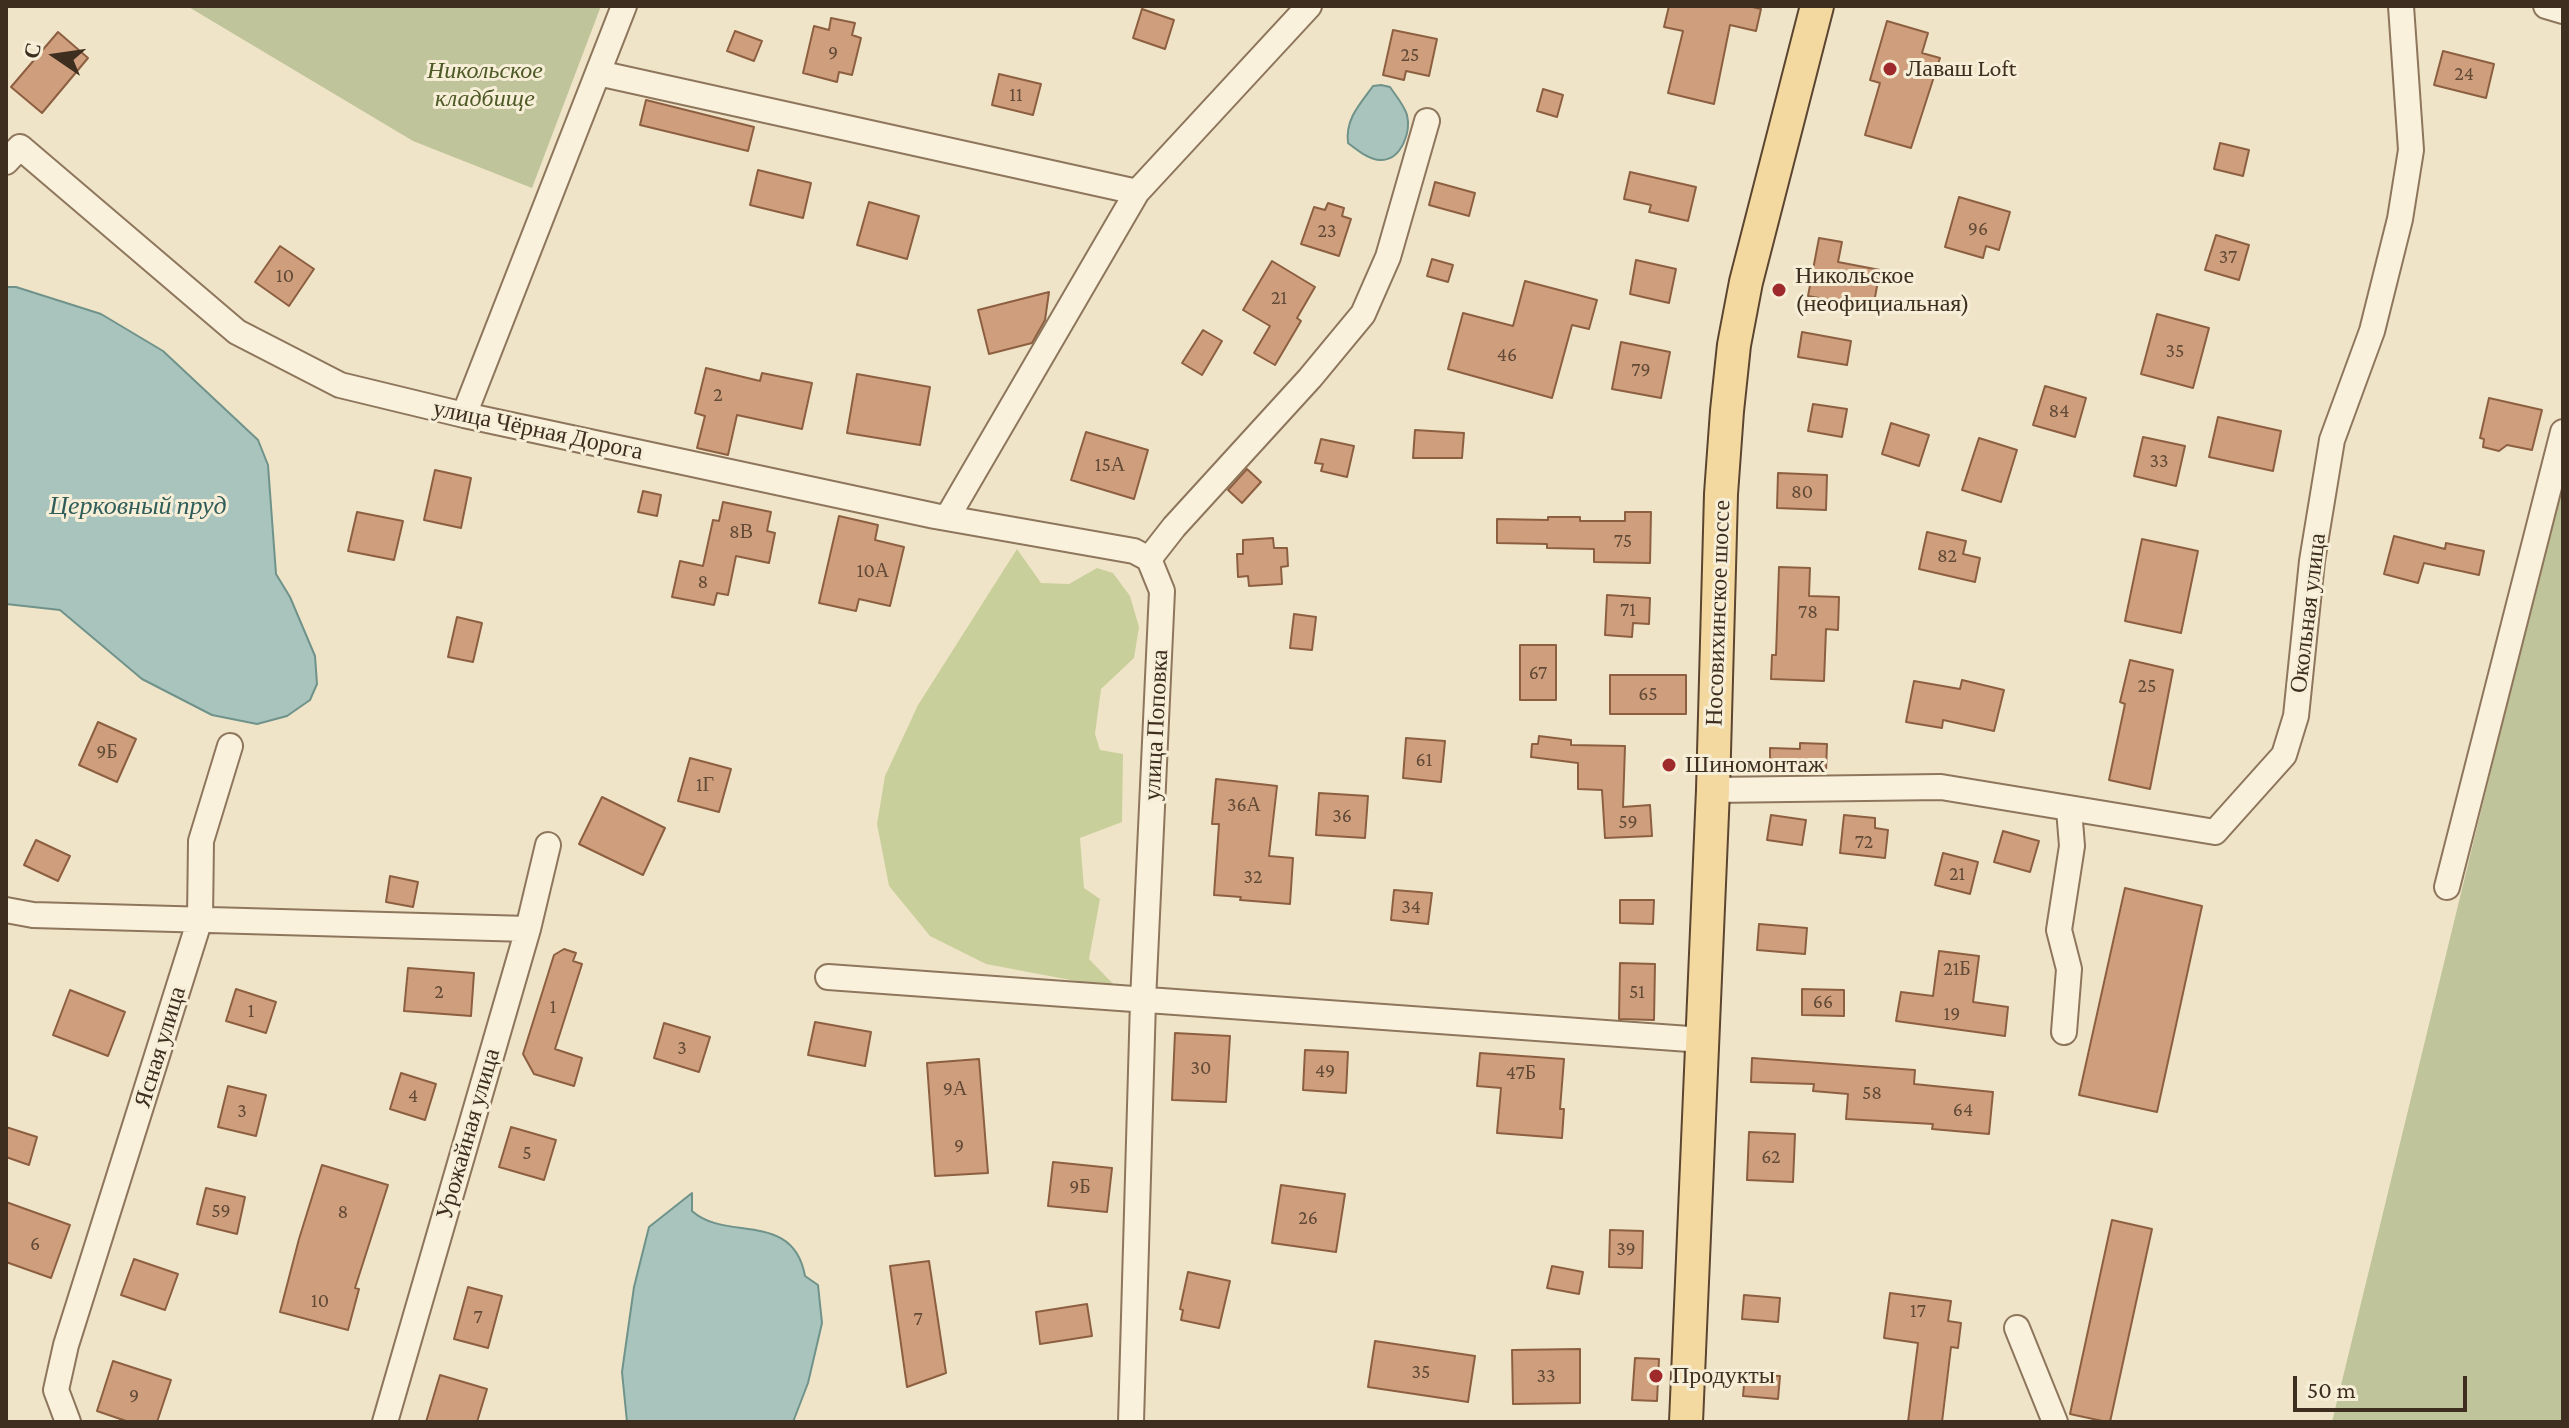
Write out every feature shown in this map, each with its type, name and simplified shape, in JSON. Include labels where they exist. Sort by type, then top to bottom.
[{"type":"main road","name":"Носовихинское шоссе","points":[[1686,1422],[1713,790],[1721,494],[1734,345],[1746,282],[1817,6]]},
{"type":"street","points":[[464,415],[624,6]]},
{"type":"street","points":[[947,518],[1137,192],[1309,6]]},
{"type":"street","name":"Окольная улица","points":[[2069,809],[2215,832],[2284,755],[2296,716],[2312,561],[2332,440],[2372,331],[2400,219],[2411,150],[2401,6]]},
{"type":"street","points":[[2546,6],[2563,11]]},
{"type":"street","points":[[598,73],[1137,192]]},
{"type":"street","points":[[1149,559],[1363,314],[1388,257],[1427,121]]},
{"type":"street","name":"улица Чёрная Дорога","points":[[6,162],[20,147],[237,332],[340,385],[464,415],[947,518],[1134,551],[1149,559]]},
{"type":"street","points":[[2447,887],[2563,432]]},
{"type":"street","name":"улица Поповка","points":[[1131,1422],[1143,1001],[1162,591],[1149,559]]},
{"type":"street","name":"Ясная улица","points":[[68,1422],[56,1390],[66,1345],[200,919],[201,841],[230,746]]},
{"type":"street","points":[[1713,790],[1941,787],[2069,809],[2072,846],[2059,930],[2069,969],[2064,1032]]},
{"type":"street","name":"Урожайная улица","points":[[385,1422],[528,929],[548,845]]},
{"type":"street","points":[[6,910],[33,915],[528,929]]},
{"type":"street","points":[[828,977],[1703,1040]]},
{"type":"street","points":[[2017,1328],[2055,1422]]},
{"type":"green space","name":"Никольское кладбище","points":[[187,6],[601,6],[532,188],[413,141]]},
{"type":"green space","points":[[2563,475],[2563,1422],[2332,1422]]},
{"type":"green space","points":[[1017,549],[1041,583],[1069,584],[1097,568],[1113,573],[1130,596],[1139,627],[1134,658],[1101,689],[1095,734],[1100,750],[1123,754],[1122,822],[1080,838],[1084,888],[1100,899],[1089,959],[1118,989],[986,964],[930,936],[889,886],[877,824],[885,776],[918,705]]},
{"type":"water","points":[[1373,86],[1390,87],[1404,108],[1408,121],[1400,150],[1389,158],[1377,160],[1348,143],[1348,134],[1351,119],[1359,106]]},
{"type":"water","name":"Церковный пруд","points":[[6,287],[16,287],[101,314],[163,351],[258,440],[268,465],[276,574],[290,597],[315,656],[317,684],[310,700],[287,716],[257,724],[212,715],[142,679],[60,610],[6,604]]},
{"type":"water","points":[[692,1193],[692,1211],[706,1220],[757,1230],[787,1242],[798,1256],[805,1276],[818,1285],[822,1323],[808,1383],[793,1422],[627,1422],[622,1372],[634,1287],[649,1227]]},
{"type":"building","points":[[1669,6],[1748,6],[1761,9],[1756,31],[1730,25],[1714,104],[1668,93],[1683,31],[1664,27]]},
{"type":"building","points":[[1142,9],[1174,20],[1165,49],[1133,38]]},
{"type":"building","points":[[831,18],[855,23],[852,35],[861,38],[852,75],[839,72],[837,82],[803,73],[814,26],[829,30]]},
{"type":"building","points":[[1887,21],[1928,33],[1922,53],[1940,58],[1911,148],[1865,135],[1880,83],[1870,80]]},
{"type":"building","points":[[1393,30],[1437,39],[1429,76],[1406,71],[1404,80],[1383,75]]},
{"type":"building","points":[[735,31],[762,41],[754,61],[727,51]]},
{"type":"building","points":[[58,32],[88,58],[42,113],[11,87]]},
{"type":"building","points":[[2443,51],[2494,64],[2486,98],[2434,85]]},
{"type":"building","points":[[999,74],[1041,84],[1033,115],[992,105]]},
{"type":"building","points":[[1543,89],[1563,95],[1557,117],[1537,111]]},
{"type":"building","points":[[646,100],[754,127],[748,151],[640,125]]},
{"type":"building","points":[[2220,143],[2249,150],[2243,176],[2214,169]]},
{"type":"building","points":[[758,170],[811,183],[803,218],[750,205]]},
{"type":"building","points":[[1630,172],[1696,187],[1688,221],[1649,212],[1651,205],[1624,199]]},
{"type":"building","points":[[1435,182],[1475,193],[1469,216],[1429,205]]},
{"type":"building","points":[[1959,197],[2010,212],[1999,250],[1986,246],[1983,258],[1945,247]]},
{"type":"building","points":[[869,202],[919,216],[907,259],[857,245]]},
{"type":"building","points":[[1328,203],[1344,208],[1342,216],[1351,219],[1339,256],[1301,244],[1314,207],[1325,210]]},
{"type":"building","points":[[2216,235],[2249,245],[2239,280],[2205,270]]},
{"type":"building","points":[[1819,238],[1842,242],[1838,262],[1880,270],[1873,308],[1808,296]]},
{"type":"building","points":[[280,246],[314,269],[289,306],[255,282]]},
{"type":"building","points":[[1432,259],[1453,265],[1448,282],[1427,276]]},
{"type":"building","points":[[1636,260],[1676,269],[1669,303],[1630,294]]},
{"type":"building","points":[[1272,261],[1315,287],[1297,318],[1301,321],[1275,365],[1254,353],[1270,326],[1243,310]]},
{"type":"building","points":[[1525,281],[1597,300],[1589,329],[1572,325],[1552,398],[1448,369],[1463,313],[1513,326]]},
{"type":"building","points":[[1049,292],[1045,320],[1032,343],[989,354],[978,310]]},
{"type":"building","points":[[2157,314],[2209,328],[2193,388],[2141,374]]},
{"type":"building","points":[[1203,330],[1222,341],[1202,375],[1182,363]]},
{"type":"building","points":[[1802,332],[1851,341],[1847,365],[1798,357]]},
{"type":"building","points":[[1621,342],[1670,352],[1661,398],[1612,389]]},
{"type":"building","points":[[706,368],[760,381],[762,373],[812,383],[802,429],[737,415],[728,455],[697,448],[705,416],[695,413]]},
{"type":"building","points":[[857,374],[930,387],[920,445],[847,433]]},
{"type":"building","points":[[2045,386],[2086,398],[2075,437],[2033,425]]},
{"type":"building","points":[[2489,398],[2542,410],[2532,450],[2507,445],[2499,451],[2483,447],[2484,439],[2480,438]]},
{"type":"building","points":[[1813,404],[1847,409],[1842,437],[1808,431]]},
{"type":"building","points":[[2218,417],[2281,431],[2273,471],[2209,457]]},
{"type":"building","points":[[1891,423],[1929,435],[1919,466],[1882,454]]},
{"type":"building","points":[[1415,430],[1464,433],[1462,458],[1413,458]]},
{"type":"building","points":[[1086,432],[1148,450],[1134,499],[1071,480]]},
{"type":"building","points":[[2143,437],[2185,446],[2176,486],[2134,476]]},
{"type":"building","points":[[1979,438],[2017,450],[2001,502],[1962,490]]},
{"type":"building","points":[[1321,439],[1354,446],[1347,477],[1321,471],[1323,464],[1315,463]]},
{"type":"building","points":[[1247,469],[1261,482],[1242,503],[1228,490]]},
{"type":"building","points":[[435,470],[471,478],[461,528],[424,520]]},
{"type":"building","points":[[1778,473],[1827,475],[1826,510],[1777,508]]},
{"type":"building","points":[[643,491],[661,495],[657,516],[638,512]]},
{"type":"building","points":[[723,502],[771,512],[767,531],[775,533],[769,563],[736,556],[728,595],[717,593],[714,605],[672,597],[680,561],[703,566],[713,520],[719,521]]},
{"type":"building","points":[[357,512],[403,521],[394,560],[348,551]]},
{"type":"building","points":[[1625,512],[1651,512],[1650,563],[1594,562],[1594,549],[1497,543],[1497,519],[1580,517],[1580,521],[1625,521]]},
{"type":"building","points":[[839,516],[878,525],[875,540],[904,547],[890,606],[859,599],[856,611],[819,603]]},
{"type":"building","points":[[1927,532],[1966,541],[1963,554],[1980,558],[1975,582],[1919,569]]},
{"type":"building","points":[[2394,536],[2445,549],[2446,543],[2484,551],[2479,575],[2424,563],[2418,583],[2384,574]]},
{"type":"building","points":[[1273,538],[1274,548],[1287,548],[1288,566],[1281,567],[1282,584],[1249,586],[1248,576],[1238,577],[1237,554],[1243,554],[1243,540]]},
{"type":"building","points":[[2142,539],[2198,551],[2181,633],[2125,621]]},
{"type":"building","points":[[1779,567],[1810,568],[1809,596],[1839,597],[1838,630],[1826,629],[1824,681],[1771,679],[1772,655],[1776,655]]},
{"type":"building","points":[[1607,595],[1650,598],[1649,624],[1633,623],[1632,637],[1605,635]]},
{"type":"building","points":[[1294,614],[1316,617],[1312,650],[1290,648]]},
{"type":"building","points":[[457,617],[482,623],[473,662],[448,657]]},
{"type":"building","points":[[1520,645],[1556,645],[1556,700],[1520,700]]},
{"type":"building","points":[[2130,660],[2173,670],[2150,789],[2109,780],[2125,704],[2120,702]]},
{"type":"building","points":[[1610,675],[1686,675],[1686,714],[1610,714]]},
{"type":"building","points":[[1962,680],[2004,690],[1994,731],[1943,720],[1942,728],[1906,722],[1914,681],[1960,689]]},
{"type":"building","points":[[98,722],[136,739],[117,782],[79,765]]},
{"type":"building","points":[[1539,736],[1571,740],[1571,745],[1625,746],[1623,807],[1650,805],[1652,836],[1605,838],[1602,790],[1578,789],[1578,763],[1531,757],[1532,744],[1538,744]]},
{"type":"building","points":[[1406,738],[1445,741],[1441,782],[1403,778]]},
{"type":"building","points":[[1800,743],[1827,744],[1826,771],[1770,769],[1770,748],[1800,749]]},
{"type":"building","points":[[690,758],[731,769],[719,812],[678,801]]},
{"type":"building","points":[[1216,779],[1277,786],[1269,856],[1293,858],[1290,904],[1214,895],[1219,824],[1212,824]]},
{"type":"building","points":[[1319,793],[1368,796],[1365,838],[1316,835]]},
{"type":"building","points":[[602,797],[665,828],[643,875],[579,844]]},
{"type":"building","points":[[1771,815],[1806,820],[1802,845],[1767,840]]},
{"type":"building","points":[[1844,815],[1875,818],[1875,828],[1888,830],[1885,858],[1840,853]]},
{"type":"building","points":[[2003,831],[2039,841],[2030,872],[1994,862]]},
{"type":"building","points":[[36,840],[70,856],[58,881],[24,865]]},
{"type":"building","points":[[1943,853],[1978,862],[1970,894],[1935,885]]},
{"type":"building","points":[[390,876],[418,882],[413,907],[386,902]]},
{"type":"building","points":[[2125,888],[2202,906],[2157,1112],[2079,1095]]},
{"type":"building","points":[[1394,890],[1432,893],[1428,924],[1391,920]]},
{"type":"building","points":[[1620,900],[1654,900],[1653,924],[1620,923]]},
{"type":"building","points":[[1759,924],[1807,928],[1805,954],[1757,950]]},
{"type":"building","points":[[564,949],[576,953],[573,961],[582,964],[555,1049],[582,1058],[574,1086],[534,1074],[523,1054],[554,955]]},
{"type":"building","points":[[1939,951],[1979,956],[1973,1002],[2008,1007],[2005,1036],[1896,1021],[1901,992],[1933,996]]},
{"type":"building","points":[[1620,963],[1655,964],[1654,1020],[1619,1019]]},
{"type":"building","points":[[408,968],[474,973],[471,1016],[404,1011]]},
{"type":"building","points":[[236,989],[276,1002],[266,1033],[226,1021]]},
{"type":"building","points":[[1802,989],[1844,990],[1844,1016],[1802,1015]]},
{"type":"building","points":[[70,990],[125,1012],[108,1056],[53,1035]]},
{"type":"building","points":[[815,1022],[871,1032],[865,1066],[808,1055]]},
{"type":"building","points":[[664,1023],[710,1037],[699,1072],[654,1058]]},
{"type":"building","points":[[1175,1033],[1230,1036],[1226,1102],[1172,1100]]},
{"type":"building","points":[[1305,1050],[1348,1052],[1346,1093],[1303,1090]]},
{"type":"building","points":[[1480,1053],[1564,1059],[1560,1109],[1564,1109],[1562,1138],[1497,1133],[1501,1088],[1477,1086]]},
{"type":"building","points":[[1752,1058],[1915,1070],[1914,1084],[1993,1092],[1989,1134],[1932,1129],[1933,1124],[1846,1119],[1848,1094],[1813,1091],[1814,1084],[1751,1082]]},
{"type":"building","points":[[979,1059],[988,1173],[935,1176],[927,1063]]},
{"type":"building","points":[[401,1073],[436,1084],[425,1120],[390,1109]]},
{"type":"building","points":[[228,1086],[266,1095],[256,1136],[218,1127]]},
{"type":"building","points":[[6,1127],[37,1137],[29,1165],[6,1157]]},
{"type":"building","points":[[511,1127],[556,1140],[544,1180],[499,1167]]},
{"type":"building","points":[[1749,1132],[1795,1134],[1793,1182],[1747,1180]]},
{"type":"building","points":[[1053,1162],[1112,1168],[1107,1212],[1048,1206]]},
{"type":"building","points":[[322,1165],[388,1185],[355,1288],[359,1289],[348,1330],[280,1312]]},
{"type":"building","points":[[1281,1185],[1345,1194],[1336,1252],[1272,1243]]},
{"type":"building","points":[[206,1188],[245,1197],[237,1234],[197,1224]]},
{"type":"building","points":[[6,1202],[70,1225],[51,1278],[6,1262]]},
{"type":"building","points":[[2112,1220],[2152,1229],[2110,1422],[2107,1422],[2070,1414]]},
{"type":"building","points":[[1610,1230],[1643,1231],[1642,1268],[1609,1267]]},
{"type":"building","points":[[134,1259],[178,1274],[165,1310],[121,1295]]},
{"type":"building","points":[[929,1261],[946,1373],[907,1387],[890,1266]]},
{"type":"building","points":[[1552,1266],[1583,1272],[1579,1294],[1547,1288]]},
{"type":"building","points":[[1188,1272],[1230,1281],[1219,1328],[1181,1320],[1183,1310],[1180,1309]]},
{"type":"building","points":[[468,1287],[502,1296],[488,1348],[454,1339]]},
{"type":"building","points":[[1890,1293],[1951,1301],[1948,1321],[1961,1323],[1958,1348],[1951,1347],[1942,1422],[1908,1422],[1918,1343],[1884,1338]]},
{"type":"building","points":[[1744,1295],[1780,1298],[1778,1322],[1742,1319]]},
{"type":"building","points":[[1087,1304],[1092,1336],[1040,1344],[1036,1312]]},
{"type":"building","points":[[1375,1341],[1475,1356],[1468,1402],[1368,1387]]},
{"type":"building","points":[[1580,1349],[1580,1403],[1513,1404],[1512,1350]]},
{"type":"building","points":[[1635,1358],[1659,1359],[1657,1401],[1632,1400]]},
{"type":"building","points":[[113,1361],[171,1380],[157,1422],[129,1422],[97,1411]]},
{"type":"building","points":[[1745,1374],[1780,1376],[1778,1399],[1743,1396]]},
{"type":"building","points":[[440,1375],[487,1389],[477,1422],[426,1422]]},
{"type":"place","name":"Лаваш Loft","points":[[1890,69]]},
{"type":"place","name":"Никольское (неофициальная)","points":[[1779,290]]},
{"type":"place","name":"Шиномонтаж","points":[[1669,765]]},
{"type":"place","name":"Продукты","points":[[1656,1376]]}]
